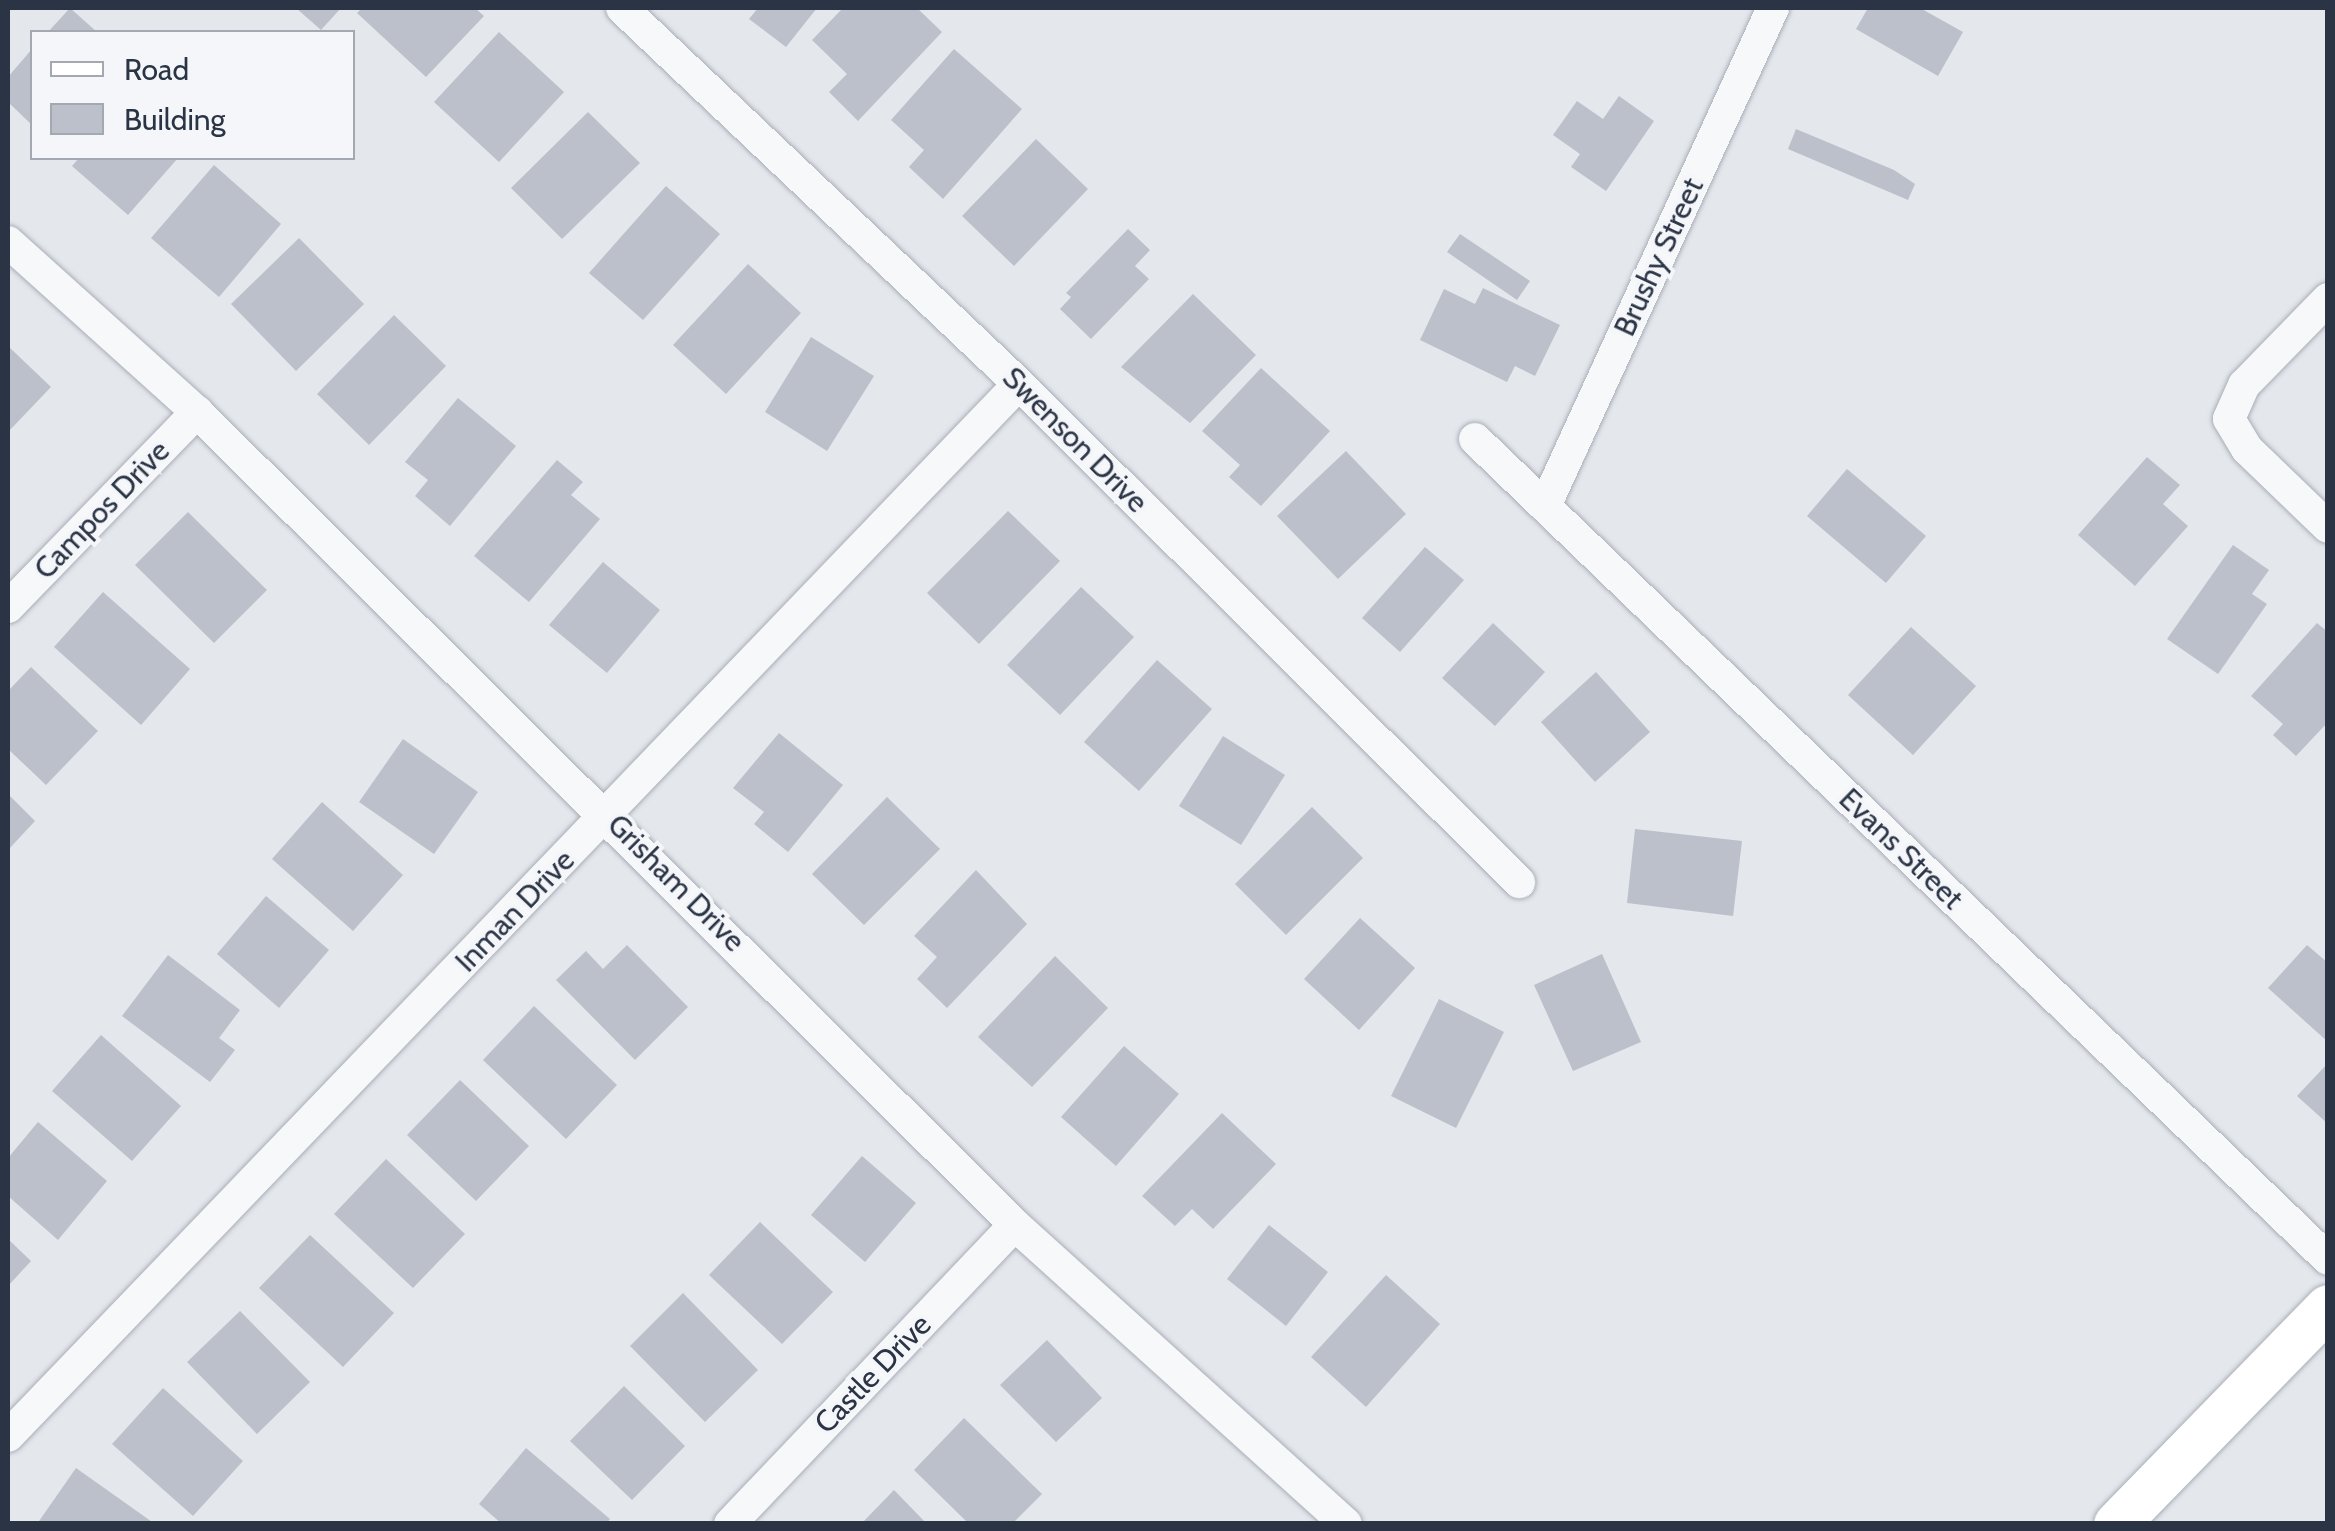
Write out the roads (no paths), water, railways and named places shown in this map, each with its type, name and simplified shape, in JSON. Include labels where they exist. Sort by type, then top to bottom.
[{"type":"main road","points":[[2116,1524],[2321,1330]]},
{"type":"street","name":"Swenson Drive","points":[[622,8],[1019,384],[1519,882]]},
{"type":"street","name":"Brushy Street","points":[[1545,506],[1774,8]]},
{"type":"street","name":"Grisham Drive","points":[[8,242],[198,412],[608,815],[1015,1225],[1346,1524]]},
{"type":"street","points":[[2328,299],[2244,385],[2229,418],[2247,450],[2328,527]]},
{"type":"street","name":"Inman Drive","points":[[8,1436],[1019,384]]},
{"type":"street","name":"Campos Drive","points":[[8,607],[198,412]]},
{"type":"street","name":"Evans Street","points":[[1475,439],[2328,1259]]},
{"type":"street","name":"Castle Drive","points":[[730,1524],[1015,1225]]}]
